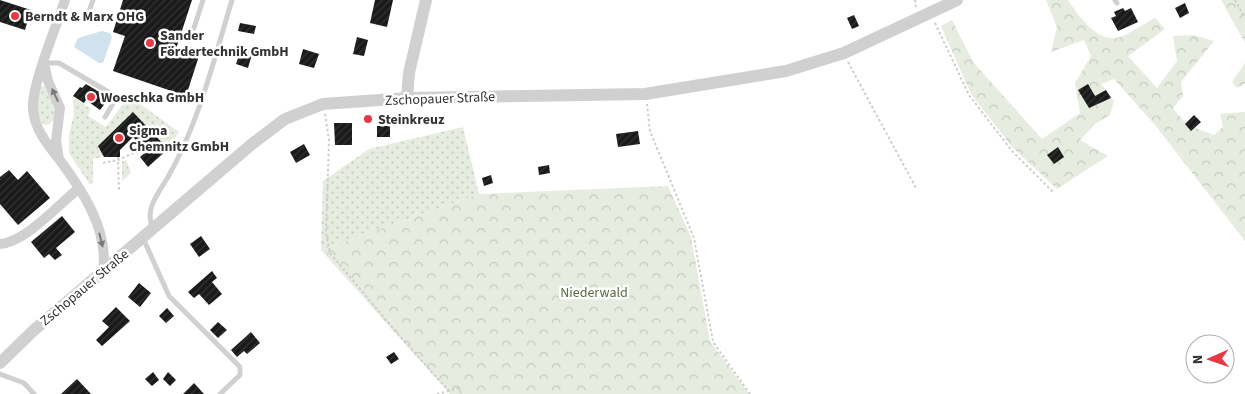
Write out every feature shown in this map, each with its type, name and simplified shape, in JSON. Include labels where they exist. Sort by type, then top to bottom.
[{"type":"street","points":[[65,0],[34,95],[33,109],[36,124],[45,143],[59,160],[93,211],[105,257],[103,270]]},
{"type":"street","points":[[407,98],[410,73],[426,0]]},
{"type":"street","name":"Zschopauer Straße","points":[[0,363],[34,330],[103,270],[252,144],[285,119],[324,104],[407,98],[645,94],[786,71],[844,53],[957,0]]},
{"type":"street","points":[[44,63],[48,81],[60,108],[56,140],[59,160]]},
{"type":"street","points":[[36,124],[41,128],[49,130],[59,120]]},
{"type":"street","points":[[0,244],[8,243],[22,236],[78,188]]},
{"type":"lane","points":[[87,17],[93,0]]},
{"type":"lane","points":[[191,37],[202,0]]},
{"type":"lane","points":[[153,229],[148,219],[150,209],[180,157],[210,72],[232,0]]},
{"type":"lane","points":[[44,63],[58,63],[117,97],[105,118]]},
{"type":"lane","points":[[143,238],[169,296],[240,367],[240,375],[220,394]]},
{"type":"lane","points":[[0,374],[24,383],[34,394]]},
{"type":"path","points":[[1235,0],[1245,18]]},
{"type":"path","points":[[932,13],[969,95],[1012,151],[1053,192]]},
{"type":"path","points":[[844,53],[916,188]]},
{"type":"path","points":[[645,94],[650,131],[694,238],[713,342],[750,394]]},
{"type":"path","points":[[324,104],[329,140],[326,232],[330,253],[412,350],[449,390]]},
{"type":"path","points":[[103,163],[138,152]]},
{"type":"path","points":[[118,159],[119,190]]},
{"type":"path","points":[[437,394],[458,388],[462,394]]},
{"type":"green space","points":[[1046,0],[1068,0],[1076,12],[1094,31],[1109,38],[1124,35],[1155,18],[1165,29],[1128,56],[1157,88],[1177,61],[1173,36],[1193,35],[1214,41],[1181,82],[1183,96],[1173,108],[1187,125],[1214,135],[1223,127],[1220,114],[1245,112],[1245,241],[1155,125],[1114,79],[1101,84],[1114,101],[1110,115],[1095,124],[1080,140],[1108,156],[1057,189],[1013,148],[971,94],[941,26],[952,20],[973,62],[1042,139],[1080,113],[1075,83],[1091,56],[1084,40],[1051,52],[1057,27]]},
{"type":"green space","points":[[1221,0],[1245,0],[1245,43]]},
{"type":"green space","points":[[1245,63],[1245,84],[1237,88],[1232,82]]},
{"type":"green space","points":[[39,87],[46,87],[56,108],[55,119],[48,125],[44,125],[38,111]]},
{"type":"green space","points":[[129,96],[179,132],[168,149],[133,112],[100,158],[93,158],[93,182],[90,185],[69,153],[69,135],[74,114],[73,101],[75,98],[91,109],[88,116],[106,127]]},
{"type":"green space","points":[[463,127],[479,194],[321,250],[323,181],[369,149]]},
{"type":"green space","points":[[126,160],[131,173],[122,181],[122,161]]},
{"type":"green space","name":"Niederwald","points":[[668,186],[691,237],[710,341],[749,394],[450,394],[321,250],[479,194]]},
{"type":"water","points":[[102,31],[110,33],[112,37],[103,63],[99,63],[74,47],[78,38]]},
{"type":"building","name":"Berndt & Marx OHG","points":[[0,0],[31,10],[25,30],[0,22]]},
{"type":"building","name":"Sander Fördertechnik GmbH","points":[[123,0],[192,0],[176,49],[199,56],[186,96],[113,71],[125,36],[113,32]]},
{"type":"building","points":[[375,0],[393,0],[387,27],[370,23]]},
{"type":"building","points":[[1185,3],[1189,13],[1180,18],[1175,8]]},
{"type":"building","points":[[1123,8],[1125,11],[1131,8],[1138,22],[1118,31],[1111,18],[1116,16],[1114,12]]},
{"type":"building","points":[[854,15],[859,26],[852,29],[847,18]]},
{"type":"building","points":[[240,23],[256,26],[254,34],[238,31]]},
{"type":"building","points":[[357,37],[368,40],[364,56],[353,54]]},
{"type":"building","points":[[242,46],[250,48],[248,53],[252,54],[248,68],[236,64]]},
{"type":"building","points":[[303,49],[319,54],[314,68],[299,64]]},
{"type":"building","name":"Woeschka GmbH","points":[[86,84],[109,98],[100,110],[86,100],[84,103],[73,96],[80,87],[82,88]]},
{"type":"building","points":[[1088,84],[1095,96],[1106,90],[1111,98],[1089,108],[1078,90]]},
{"type":"building","name":"Sigma Chemnitz GmbH","points":[[133,112],[168,149],[148,167],[140,157],[147,151],[133,137],[120,150],[120,157],[104,157],[98,146]]},
{"type":"building","points":[[1194,115],[1201,122],[1191,131],[1185,124]]},
{"type":"building","points":[[334,123],[352,123],[352,145],[335,145]]},
{"type":"building","points":[[377,126],[390,126],[390,137],[377,137]]},
{"type":"building","points":[[638,131],[640,144],[618,147],[616,134]]},
{"type":"building","points":[[304,144],[310,155],[296,163],[290,152]]},
{"type":"building","points":[[1058,147],[1064,157],[1054,164],[1047,155]]},
{"type":"building","points":[[549,165],[550,173],[539,175],[538,167]]},
{"type":"building","points":[[9,170],[18,180],[27,171],[50,198],[18,225],[0,204],[0,177]]},
{"type":"building","points":[[491,175],[493,183],[484,186],[482,178]]},
{"type":"building","points":[[62,216],[75,232],[56,248],[62,255],[55,260],[49,254],[44,258],[31,242]]},
{"type":"building","points":[[201,236],[210,249],[199,257],[190,244]]},
{"type":"building","points":[[212,271],[217,278],[212,282],[222,294],[209,305],[199,294],[194,298],[188,292]]},
{"type":"building","points":[[139,283],[151,293],[140,307],[128,297]]},
{"type":"building","points":[[116,307],[130,321],[102,346],[96,340],[109,327],[102,321]]},
{"type":"building","points":[[167,308],[174,316],[166,323],[159,316]]},
{"type":"building","points":[[218,322],[227,330],[218,338],[210,330]]},
{"type":"building","points":[[251,332],[260,343],[247,354],[244,351],[237,357],[231,350]]},
{"type":"building","points":[[394,352],[399,359],[391,364],[386,357]]},
{"type":"building","points":[[153,372],[159,380],[152,386],[145,379]]},
{"type":"building","points":[[168,372],[176,380],[170,386],[163,379]]},
{"type":"building","points":[[77,379],[91,394],[61,394]]},
{"type":"building","points":[[194,383],[204,394],[183,394]]},
{"type":"place","name":"Berndt & Marx OHG","points":[[15,16]]},
{"type":"place","name":"Sander Fördertechnik GmbH","points":[[150,43]]},
{"type":"place","name":"Woeschka GmbH","points":[[91,97]]},
{"type":"place","name":"Steinkreuz","points":[[368,119]]},
{"type":"place","name":"Sigma Chemnitz GmbH","points":[[119,138]]}]
